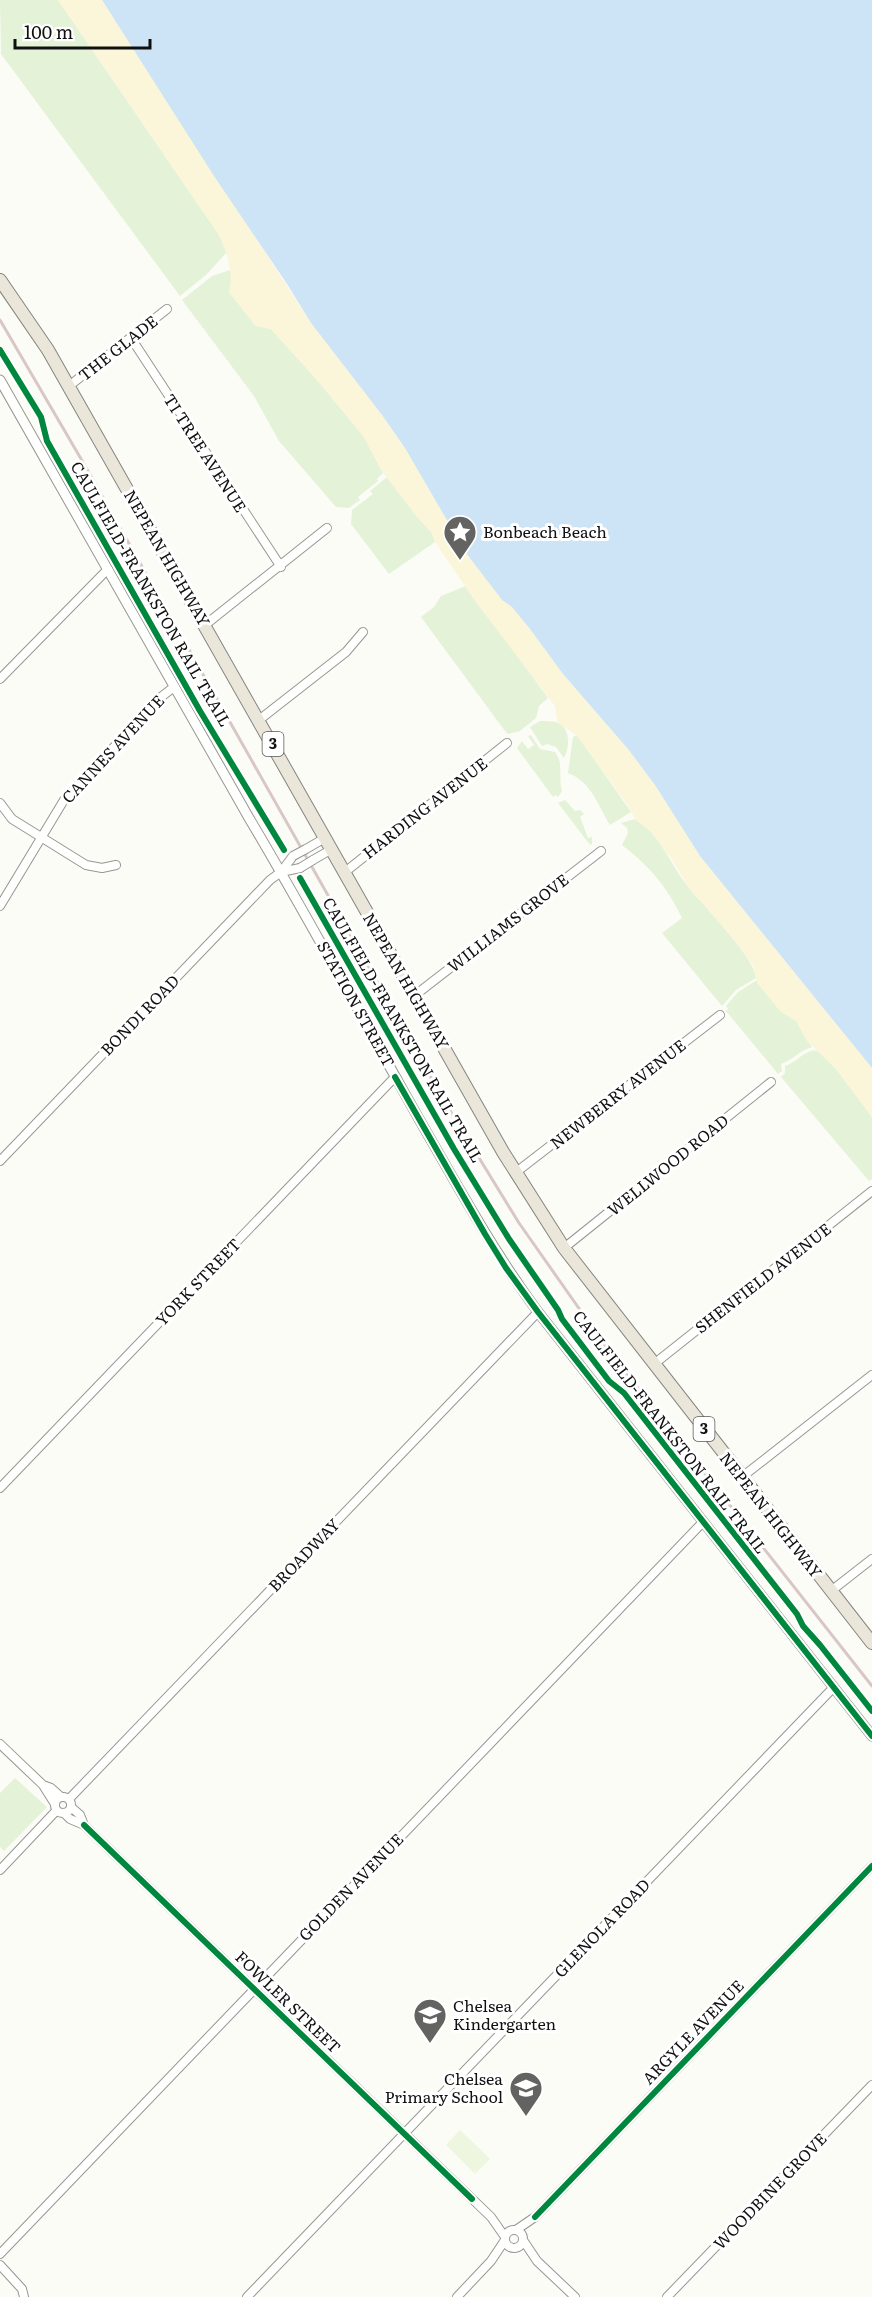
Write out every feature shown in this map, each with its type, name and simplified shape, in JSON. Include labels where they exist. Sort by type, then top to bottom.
[{"type":"highway","name":"NEPEAN HIGHWAY","points":[[0,280],[38,334],[69,386],[515,1173],[564,1248],[872,1643]]},
{"type":"street","name":"THE GLADE","points":[[69,386],[167,309]]},
{"type":"street","name":"TI TREE AVENUE","points":[[131,338],[280,567]]},
{"type":"street","name":"STATION STREET","points":[[0,380],[281,872],[395,1077],[506,1268],[538,1312],[872,1736]]},
{"type":"street","points":[[205,625],[327,528]]},
{"type":"street","points":[[0,679],[108,569]]},
{"type":"street","points":[[259,720],[346,652],[363,632]]},
{"type":"street","name":"CANNES AVENUE","points":[[0,906],[66,797],[161,697],[174,687]]},
{"type":"street","name":"HARDING AVENUE","points":[[345,872],[507,743]]},
{"type":"street","points":[[0,803],[9,817],[89,866],[102,868],[116,865]]},
{"type":"street","name":"BONDI ROAD","points":[[0,1161],[254,896],[281,872],[293,856],[306,849],[329,844]]},
{"type":"street","name":"BONDI ROAD","points":[[281,872],[300,867],[313,860],[329,844]]},
{"type":"street","name":"WILLIAMS GROVE","points":[[414,996],[601,851]]},
{"type":"street","name":"NEWBERRY AVENUE","points":[[515,1173],[720,1015]]},
{"type":"street","name":"YORK STREET","points":[[0,1488],[395,1077]]},
{"type":"street","name":"WELLWOOD ROAD","points":[[564,1248],[771,1082]]},
{"type":"street","name":"SHENFIELD AVENUE","points":[[654,1364],[872,1191]]},
{"type":"street","name":"BROADWAY","points":[[58,1809],[65,1798],[538,1312]]},
{"type":"street","points":[[742,1477],[872,1375]]},
{"type":"street","name":"GOLDEN AVENUE","points":[[0,2254],[703,1522]]},
{"type":"street","points":[[831,1591],[872,1559]]},
{"type":"street","name":"GLENOLA ROAD","points":[[247,2297],[833,1688]]},
{"type":"street","name":"FOWLER STREET","points":[[0,1744],[43,1785],[58,1809],[70,1819],[84,1825],[491,2217],[505,2238]]},
{"type":"street","name":"FOWLER STREET","points":[[43,1785],[65,1798]]},
{"type":"street","points":[[0,1870],[58,1809],[71,1807],[65,1798]]},
{"type":"street","name":"FOWLER STREET","points":[[71,1807],[80,1815],[84,1825]]},
{"type":"street","name":"ARGYLE AVENUE","points":[[514,2230],[535,2217],[872,1866]]},
{"type":"street","name":"WOODBINE GROVE","points":[[667,2297],[872,2085]]},
{"type":"street","name":"FOWLER STREET","points":[[491,2217],[514,2230]]},
{"type":"street","name":"ARGYLE AVENUE","points":[[523,2239],[535,2217]]},
{"type":"street","points":[[491,2262],[508,2232],[514,2230],[521,2232],[537,2261],[575,2297]]},
{"type":"street","points":[[505,2238],[507,2245],[537,2261]]},
{"type":"street","points":[[457,2297],[491,2262],[520,2246],[523,2239]]},
{"type":"street","points":[[0,2265],[22,2289],[24,2297]]},
{"type":"green space","points":[[0,0],[58,0],[219,235],[227,252],[206,275],[180,296],[1,54]]},
{"type":"green space","points":[[230,270],[233,280],[229,292],[256,326],[271,329],[318,381],[364,437],[383,473],[377,479],[378,481],[358,497],[360,500],[349,508],[336,507],[279,441],[254,396],[182,300],[212,276]]},
{"type":"green space","points":[[387,477],[432,533],[435,542],[389,574],[351,524],[352,510],[373,494],[370,491]]},
{"type":"green space","points":[[466,586],[548,698],[539,706],[536,718],[520,731],[508,734],[505,731],[421,617],[434,607],[441,596]]},
{"type":"green space","points":[[540,721],[556,722],[564,728],[568,743],[564,758],[556,747],[547,744],[542,746],[530,727]]},
{"type":"green space","points":[[531,735],[540,749],[555,752],[558,756],[562,791],[558,797],[556,795],[553,797],[517,748],[522,741],[528,749],[534,745],[528,736]]},
{"type":"green space","points":[[577,735],[631,812],[610,825],[589,789],[568,773],[573,737]]},
{"type":"green space","points":[[565,800],[575,811],[580,810],[584,814],[580,817],[588,838],[592,837],[592,844],[590,845],[558,803]]},
{"type":"green space","points":[[635,819],[652,833],[687,885],[738,945],[753,969],[756,978],[736,990],[722,1006],[662,933],[682,918],[656,877],[622,845],[628,833],[627,828],[621,823]]},
{"type":"green space","points":[[757,980],[780,1011],[796,1021],[812,1047],[781,1064],[782,1071],[778,1074],[726,1011],[728,1009],[726,1006],[738,992]]},
{"type":"green space","points":[[814,1050],[821,1053],[836,1069],[872,1117],[872,1179],[869,1181],[781,1077],[785,1073],[785,1066]]},
{"type":"green space","points":[[15,1778],[47,1807],[4,1851],[0,1847],[0,1793]]},
{"type":"green space","points":[[460,2130],[490,2159],[475,2174],[446,2145]]},
{"type":"sand","name":"Bonbeach Beach","points":[[58,0],[102,0],[311,323],[405,448],[466,553],[502,600],[512,607],[530,629],[563,674],[628,749],[655,785],[700,856],[872,1068],[872,1117],[836,1069],[807,1041],[796,1021],[780,1011],[757,983],[753,966],[736,942],[687,885],[652,833],[635,819],[577,736],[557,722],[555,706],[475,601],[435,542],[432,533],[383,473],[364,437],[271,329],[256,326],[229,292],[231,278],[229,263],[219,235]]},
{"type":"water","points":[[102,0],[872,0],[872,1068],[700,856],[655,785],[628,749],[563,674],[530,629],[512,607],[502,600],[466,553],[405,448],[311,323]]},
{"type":"railway","points":[[0,320],[84,464],[446,1104],[519,1223],[611,1354],[872,1686]]},
{"type":"cycle path","name":"CAULFIELD-FRANKSTON RAIL TRAIL","points":[[0,350],[41,417],[47,441],[200,711],[284,850]]},
{"type":"cycle path","name":"CAULFIELD-FRANKSTON RAIL TRAIL","points":[[300,878],[454,1149],[509,1239],[562,1319],[609,1381],[624,1393],[797,1614],[803,1626],[872,1711]]},
{"type":"cycle path","points":[[395,1077],[506,1268],[538,1312],[872,1736]]},
{"type":"cycle path","points":[[84,1825],[472,2199]]},
{"type":"cycle path","points":[[535,2217],[872,1866]]},
{"type":"place","name":"Bonbeach Beach","points":[[460,561]]},
{"type":"place","name":"Chelsea Kindergarten","points":[[430,2044]]},
{"type":"place","name":"Chelsea Primary School","points":[[526,2117]]}]
